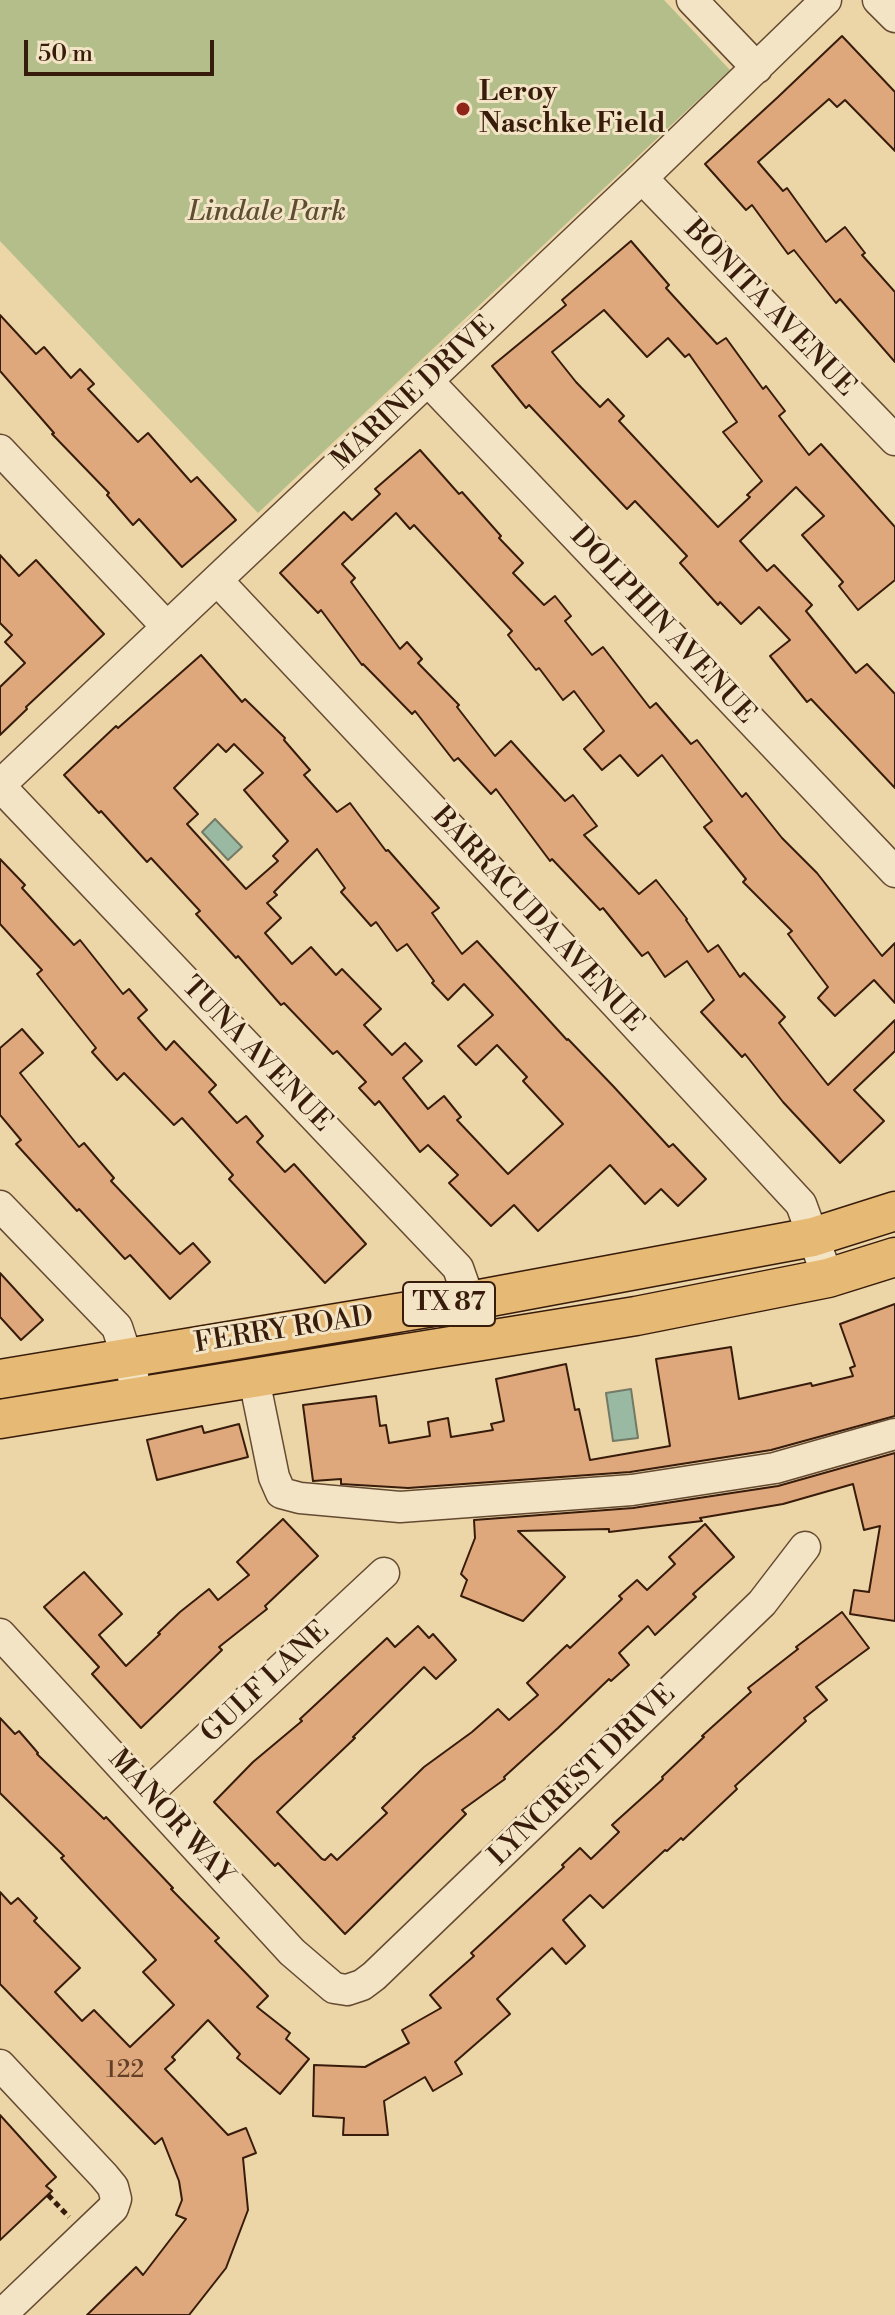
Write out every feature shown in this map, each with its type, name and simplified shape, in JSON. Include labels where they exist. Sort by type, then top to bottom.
[{"type":"main road","name":"FERRY ROAD","points":[[0,1379],[469,1301],[813,1237],[895,1211]]},
{"type":"main road","name":"FERRY ROAD","points":[[0,1419],[636,1316],[828,1278],[895,1257]]},
{"type":"street","points":[[692,0],[757,68]]},
{"type":"street","name":"MARINE DRIVE","points":[[0,785],[826,0]]},
{"type":"street","points":[[878,0],[895,17]]},
{"type":"street","name":"BONITA AVENUE","points":[[642,178],[895,440]]},
{"type":"street","name":"DOLPHIN AVENUE","points":[[428,381],[895,872]]},
{"type":"street","points":[[0,450],[167,627]]},
{"type":"street","name":"BARRACUDA AVENUE","points":[[217,580],[801,1204],[828,1278]]},
{"type":"street","name":"TUNA AVENUE","points":[[0,785],[458,1268],[484,1342]]},
{"type":"street","points":[[0,1206],[117,1327],[140,1397]]},
{"type":"street","points":[[254,1379],[274,1477],[281,1493],[300,1498],[372,1505],[400,1507],[632,1490],[775,1468],[895,1434]]},
{"type":"street","name":"LYNCREST DRIVE","points":[[347,1990],[362,1985],[374,1976],[762,1603],[805,1547]]},
{"type":"street","name":"GULF LANE","points":[[147,1794],[384,1573]]},
{"type":"street","name":"MANOR WAY","points":[[0,1634],[292,1952],[334,1988],[347,1990]]},
{"type":"street","points":[[0,2065],[104,2176],[113,2187],[116,2199],[113,2208],[1,2315]]},
{"type":"green space","name":"Lindale Park","points":[[0,0],[664,0],[730,70],[258,513],[0,241]]},
{"type":"shaded area","points":[[215,819],[242,847],[228,860],[202,832]]},
{"type":"shaded area","points":[[631,1389],[638,1438],[613,1441],[606,1393]]},
{"type":"building","points":[[842,36],[895,92],[895,151],[845,100],[837,107],[829,99],[758,162],[783,191],[787,188],[826,242],[845,227],[865,253],[862,255],[895,292],[895,362],[840,299],[836,303],[794,250],[788,254],[752,205],[746,210],[705,164]]},
{"type":"building","points":[[631,241],[669,285],[666,288],[717,344],[726,338],[763,389],[766,386],[785,411],[779,416],[809,455],[821,444],[895,527],[895,580],[858,610],[839,586],[843,582],[802,535],[824,516],[796,487],[740,541],[767,571],[774,565],[812,605],[806,611],[856,673],[867,664],[895,694],[895,788],[811,699],[807,702],[770,656],[790,640],[759,607],[741,624],[720,602],[718,605],[680,563],[687,556],[635,501],[627,509],[529,405],[526,408],[492,366],[566,305],[562,300]],"holes":[[[604,310],[647,357],[668,338],[685,357],[689,354],[737,422],[723,432],[762,481],[718,527],[619,421],[624,416],[608,399],[600,407],[552,352]]]},
{"type":"building","points":[[0,315],[36,354],[44,347],[71,378],[80,369],[94,384],[88,389],[138,442],[148,433],[191,482],[197,477],[236,520],[182,567],[139,519],[133,525],[107,495],[109,493],[52,434],[0,371]]},
{"type":"building","points":[[420,450],[459,494],[462,492],[523,563],[513,573],[544,605],[555,596],[571,616],[565,621],[592,655],[603,647],[650,708],[656,703],[691,744],[697,740],[742,797],[746,793],[782,838],[817,873],[882,956],[895,943],[895,1003],[874,980],[835,1016],[818,998],[828,987],[788,934],[792,931],[743,882],[746,879],[704,827],[712,821],[662,755],[638,776],[620,755],[602,770],[584,749],[604,731],[574,691],[563,700],[508,635],[512,631],[414,525],[410,529],[396,513],[342,564],[355,578],[351,582],[400,649],[407,642],[422,659],[418,663],[459,705],[457,707],[495,756],[511,741],[565,801],[573,795],[597,826],[584,835],[639,894],[656,880],[708,952],[718,945],[740,977],[744,973],[785,1017],[779,1023],[828,1085],[895,1020],[895,1051],[854,1090],[884,1121],[840,1163],[783,1102],[745,1054],[742,1057],[701,1012],[714,1000],[687,961],[665,977],[648,952],[642,956],[603,908],[600,910],[552,859],[550,861],[496,789],[491,794],[458,758],[454,761],[415,711],[412,714],[362,665],[321,610],[318,613],[280,573],[344,512],[352,520],[380,494],[375,489]]},
{"type":"building","points":[[0,555],[19,576],[36,560],[104,634],[0,735],[0,687],[25,663],[5,642],[12,635],[0,623]]},
{"type":"building","points":[[201,655],[242,702],[245,699],[285,738],[310,770],[304,775],[337,812],[350,803],[386,851],[439,908],[432,913],[462,954],[477,941],[669,1147],[673,1144],[706,1179],[678,1206],[661,1189],[645,1204],[610,1165],[538,1231],[514,1205],[491,1226],[449,1183],[458,1175],[428,1145],[420,1152],[379,1101],[375,1105],[359,1088],[366,1082],[337,1051],[333,1054],[284,1003],[281,1005],[196,914],[200,911],[151,858],[147,862],[64,775],[116,726],[118,728]],"holes":[[[218,744],[226,752],[234,744],[263,773],[244,790],[288,841],[273,856],[278,861],[246,889],[187,824],[198,814],[174,788]],[[317,849],[345,888],[341,892],[371,926],[376,922],[397,951],[407,944],[434,981],[432,983],[448,1000],[464,984],[493,1015],[458,1046],[476,1065],[497,1045],[527,1077],[523,1081],[563,1124],[508,1174],[457,1120],[461,1117],[444,1096],[428,1109],[403,1078],[422,1061],[405,1043],[392,1055],[364,1025],[381,1009],[342,969],[336,975],[311,947],[292,964],[265,933],[281,918],[267,903]]]},
{"type":"building","points":[[0,859],[74,945],[80,940],[123,994],[129,989],[147,1010],[138,1018],[166,1050],[174,1041],[216,1085],[209,1092],[237,1123],[246,1116],[263,1136],[257,1142],[285,1172],[294,1164],[366,1244],[325,1283],[229,1179],[233,1175],[182,1118],[174,1125],[124,1073],[117,1080],[92,1052],[96,1048],[37,974],[42,970],[0,924]]},
{"type":"building","points":[[22,1029],[43,1053],[20,1073],[79,1147],[84,1143],[114,1178],[111,1181],[180,1254],[193,1243],[210,1262],[170,1299],[130,1255],[125,1259],[79,1209],[77,1211],[16,1144],[21,1140],[0,1115],[0,1048]]},
{"type":"building","points":[[0,1273],[43,1320],[21,1340],[0,1317]]},
{"type":"building","points":[[895,1304],[895,1416],[771,1450],[630,1472],[408,1488],[341,1484],[341,1479],[313,1481],[303,1405],[376,1396],[380,1426],[386,1425],[389,1443],[430,1436],[428,1422],[448,1418],[451,1437],[493,1430],[491,1424],[504,1421],[496,1379],[566,1364],[575,1410],[579,1409],[590,1460],[670,1446],[656,1359],[731,1347],[739,1399],[811,1383],[812,1386],[853,1376],[850,1368],[855,1366],[840,1324]]},
{"type":"building","points":[[239,1424],[248,1457],[157,1480],[147,1440],[202,1426],[204,1433]]},
{"type":"building","points":[[895,1453],[895,1621],[850,1614],[854,1590],[869,1592],[880,1526],[864,1530],[853,1484],[783,1504],[700,1518],[702,1521],[609,1532],[609,1529],[518,1531],[565,1577],[523,1621],[461,1596],[467,1580],[461,1574],[475,1538],[474,1520],[633,1508],[778,1486]]},
{"type":"building","points":[[283,1519],[318,1556],[265,1606],[267,1609],[219,1647],[222,1650],[141,1728],[92,1674],[99,1667],[44,1607],[84,1572],[122,1614],[99,1635],[126,1666],[180,1612],[209,1589],[218,1600],[249,1575],[237,1562]]},
{"type":"building","points":[[705,1524],[734,1557],[693,1594],[696,1597],[655,1635],[648,1626],[619,1653],[629,1665],[611,1681],[609,1679],[505,1779],[462,1810],[466,1814],[345,1934],[278,1863],[275,1866],[214,1802],[387,1638],[395,1647],[418,1626],[429,1638],[433,1634],[456,1660],[436,1679],[424,1667],[277,1812],[322,1859],[331,1854],[337,1860],[387,1813],[382,1808],[424,1767],[498,1709],[509,1720],[538,1695],[527,1683],[567,1645],[570,1648],[622,1599],[619,1596],[637,1580],[647,1590],[675,1564],[669,1557]]},
{"type":"building","points":[[842,1612],[869,1648],[816,1687],[827,1700],[804,1718],[806,1721],[735,1786],[737,1789],[683,1840],[681,1838],[665,1850],[603,1908],[590,1895],[563,1920],[585,1946],[566,1964],[552,1948],[497,1999],[510,2014],[455,2062],[462,2074],[433,2091],[425,2077],[384,2101],[388,2135],[343,2135],[344,2118],[313,2116],[314,2065],[365,2067],[409,2043],[402,2030],[441,2008],[430,1995],[474,1956],[471,1953],[564,1867],[562,1865],[580,1848],[591,1859],[619,1832],[612,1825],[751,1692],[748,1688]]},
{"type":"building","points":[[0,1718],[15,1734],[19,1731],[37,1754],[104,1819],[106,1817],[219,1938],[215,1941],[268,1996],[257,2007],[290,2033],[286,2039],[309,2059],[280,2094],[237,2058],[240,2054],[208,2020],[172,2057],[175,2060],[165,2069],[228,2135],[246,2128],[256,2153],[243,2158],[248,2210],[226,2268],[189,2315],[87,2315],[136,2267],[143,2275],[186,2219],[176,2215],[182,2200],[179,2181],[162,2138],[155,2144],[0,1984],[0,1892],[11,1904],[18,1898],[37,1918],[34,1921],[80,1968],[55,1992],[82,2021],[94,2010],[130,2047],[174,2005],[143,1972],[156,1960],[61,1858],[64,1856],[0,1793]]},
{"type":"building","points":[[0,2115],[56,2177],[46,2186],[52,2191],[0,2240]]},
{"type":"place","name":"Leroy Naschke Field","points":[[463,109]]}]
